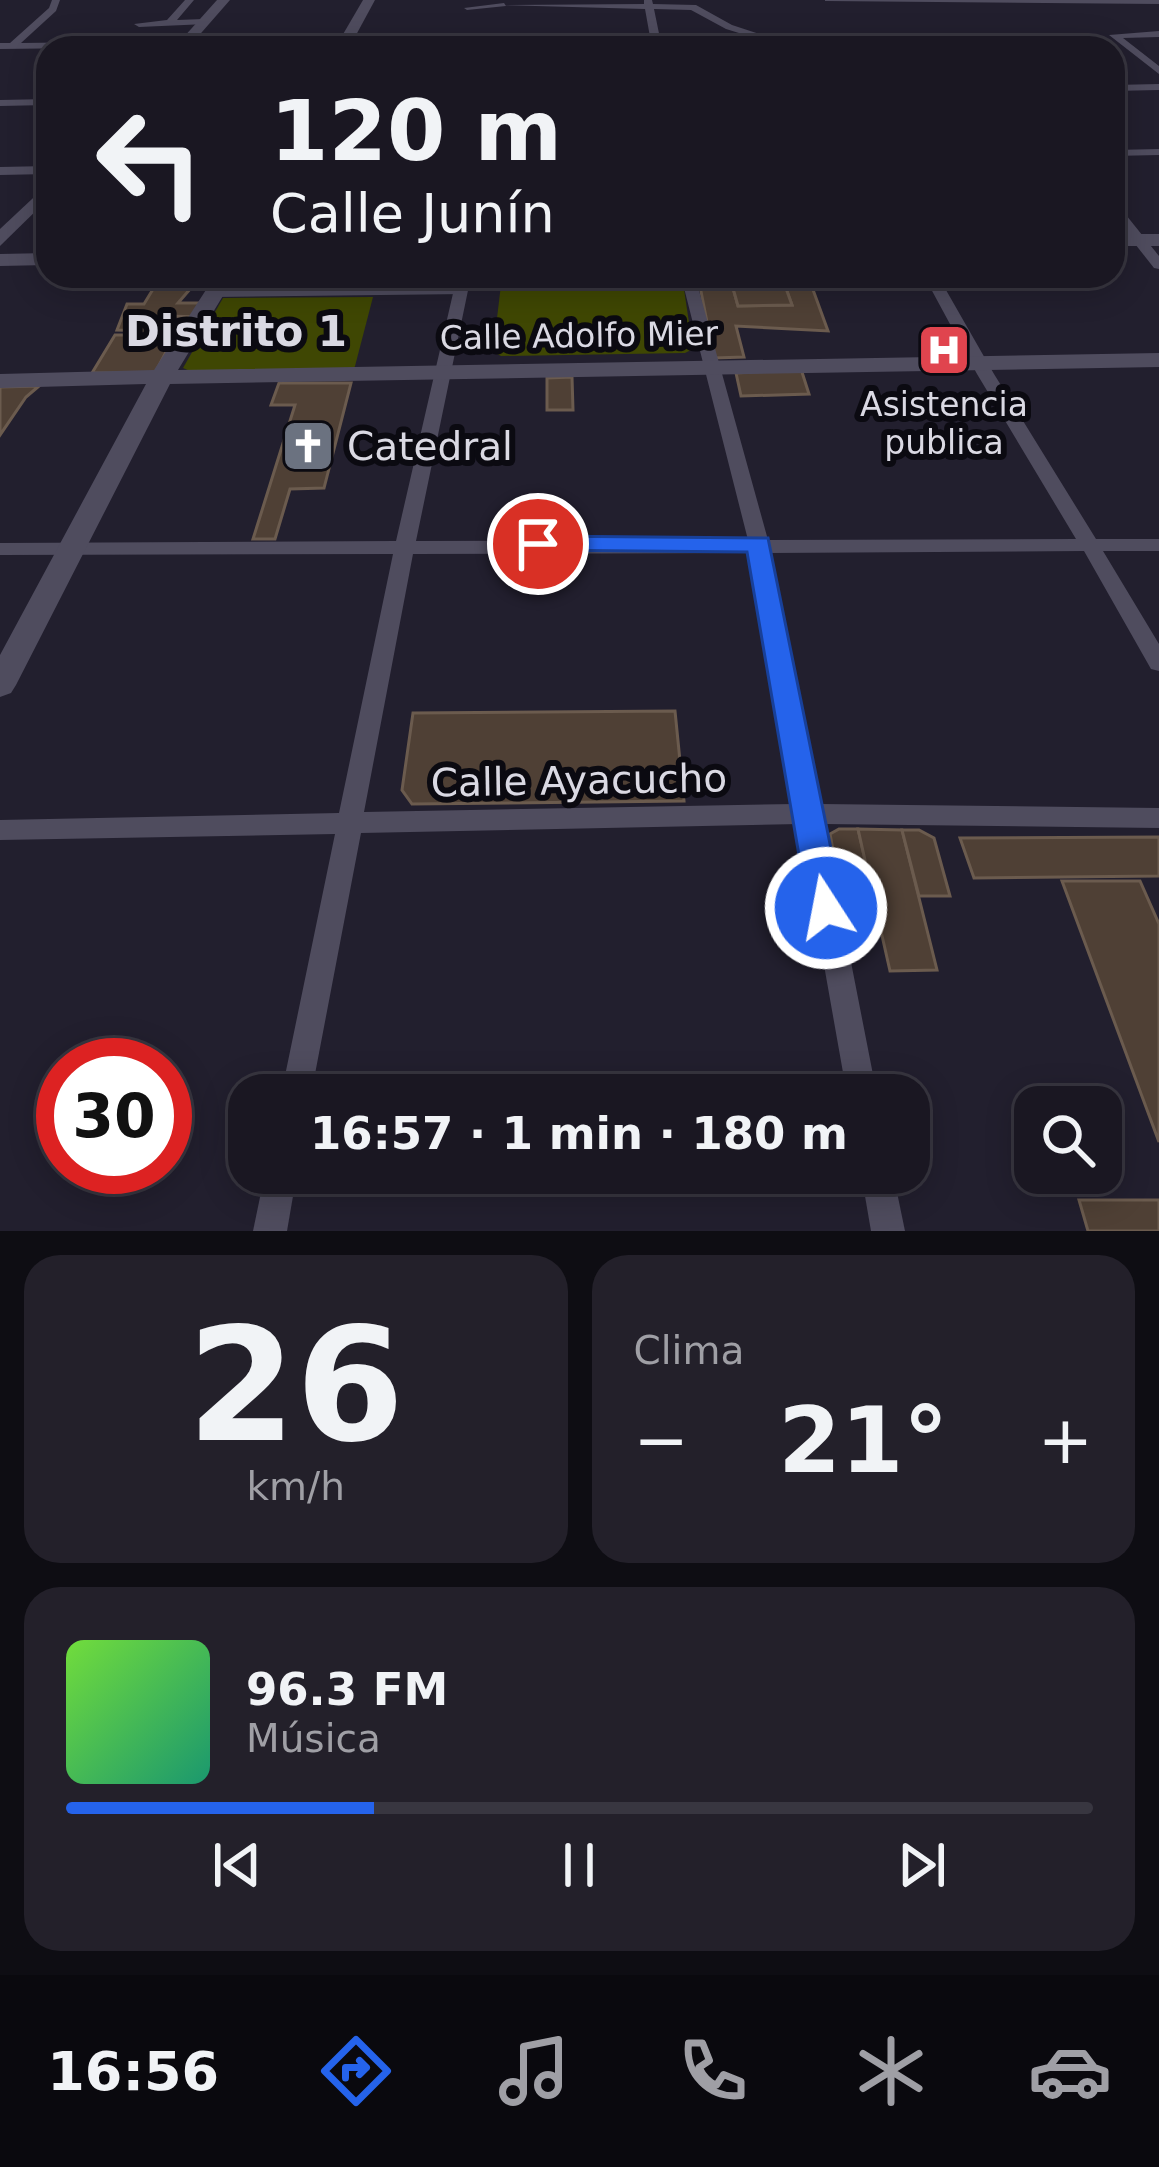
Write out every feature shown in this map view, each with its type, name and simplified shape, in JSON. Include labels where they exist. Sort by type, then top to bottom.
[{"type":"main road","points":[[192,36],[224,0]]},
{"type":"main road","points":[[349,36],[369,0]]},
{"type":"main road","points":[[0,240],[36,202]]},
{"type":"main road","points":[[0,260],[36,259]]},
{"type":"main road","points":[[0,685],[161,378],[218,288]]},
{"type":"main road","name":"Calle Adolfo Mier","points":[[0,381],[1159,360]]},
{"type":"street","points":[[0,56],[53,9],[56,0]]},
{"type":"street","points":[[170,23],[190,0]]},
{"type":"street","points":[[829,1],[1159,1]]},
{"type":"street","points":[[500,36],[505,3]]},
{"type":"street","points":[[467,8],[505,3],[648,3],[694,8],[729,28],[756,36]]},
{"type":"street","points":[[648,3],[655,36]]},
{"type":"street","points":[[139,23],[204,22]]},
{"type":"street","points":[[1115,36],[1159,34]]},
{"type":"street","points":[[1125,44],[1159,71]]},
{"type":"street","points":[[6,46],[36,46]]},
{"type":"street","points":[[1125,88],[1159,87]]},
{"type":"street","points":[[0,103],[36,102]]},
{"type":"street","points":[[1125,153],[1159,152]]},
{"type":"street","points":[[0,171],[36,170]]},
{"type":"street","points":[[1125,219],[1149,240],[1159,265]]},
{"type":"street","points":[[276,288],[369,293],[421,288]]},
{"type":"street","points":[[369,293],[370,288]]},
{"type":"street","points":[[300,1074],[440,370],[462,288]]},
{"type":"street","points":[[691,288],[759,544],[858,1074]]},
{"type":"street","points":[[937,288],[977,364],[1094,546],[1159,663]]},
{"type":"street","points":[[0,549],[1159,545]]},
{"type":"street","name":"Calle Ayacucho","points":[[0,830],[808,814],[1159,818]]},
{"type":"street","points":[[270,1231],[277,1194]]},
{"type":"street","points":[[881,1194],[888,1231]]},
{"type":"green space","points":[[501,288],[684,288],[693,349],[685,353],[501,356],[493,352]]},
{"type":"green space","points":[[373,297],[354,370],[183,368],[223,298]]},
{"type":"building","points":[[154,288],[191,288],[178,303],[206,303],[199,317],[170,316],[161,331],[117,330],[127,304],[144,304]]},
{"type":"building","points":[[316,288],[353,288],[352,291]]},
{"type":"building","points":[[700,288],[733,288],[738,306],[792,305],[786,288],[812,288],[828,331],[736,326],[744,357],[714,358]]},
{"type":"building","points":[[733,288],[786,288],[792,305],[738,306]]},
{"type":"building","points":[[115,335],[175,335],[155,373],[92,373]]},
{"type":"building","points":[[801,369],[809,394],[741,396],[736,373]]},
{"type":"building","points":[[572,377],[573,410],[547,410],[547,378]]},
{"type":"building","name":"Catedral","points":[[279,383],[351,383],[324,488],[290,489],[275,539],[253,539],[295,405],[271,405]]},
{"type":"building","points":[[39,386],[26,397],[0,435],[0,387]]},
{"type":"building","points":[[675,711],[684,801],[412,804],[402,790],[413,713]]},
{"type":"building","points":[[858,829],[879,922],[847,922],[830,834]]},
{"type":"building","points":[[858,829],[902,830],[937,970],[890,971]]},
{"type":"building","points":[[902,830],[919,830],[934,838],[950,896],[919,896]]},
{"type":"building","points":[[1159,837],[1159,876],[974,878],[960,838]]},
{"type":"building","points":[[1062,881],[1140,881],[1159,924],[1159,1142]]},
{"type":"building","points":[[1079,1200],[1159,1200],[1159,1231],[1088,1231]]},
{"type":"place","name":"Asistencia publica","points":[[944,350]]},
{"type":"place","name":"Catedral","points":[[308,446]]},
{"type":"district","name":"Distrito 1","points":[[236,331]]},
{"type":"route","points":[[538,544],[759,544],[826,908]]}]
